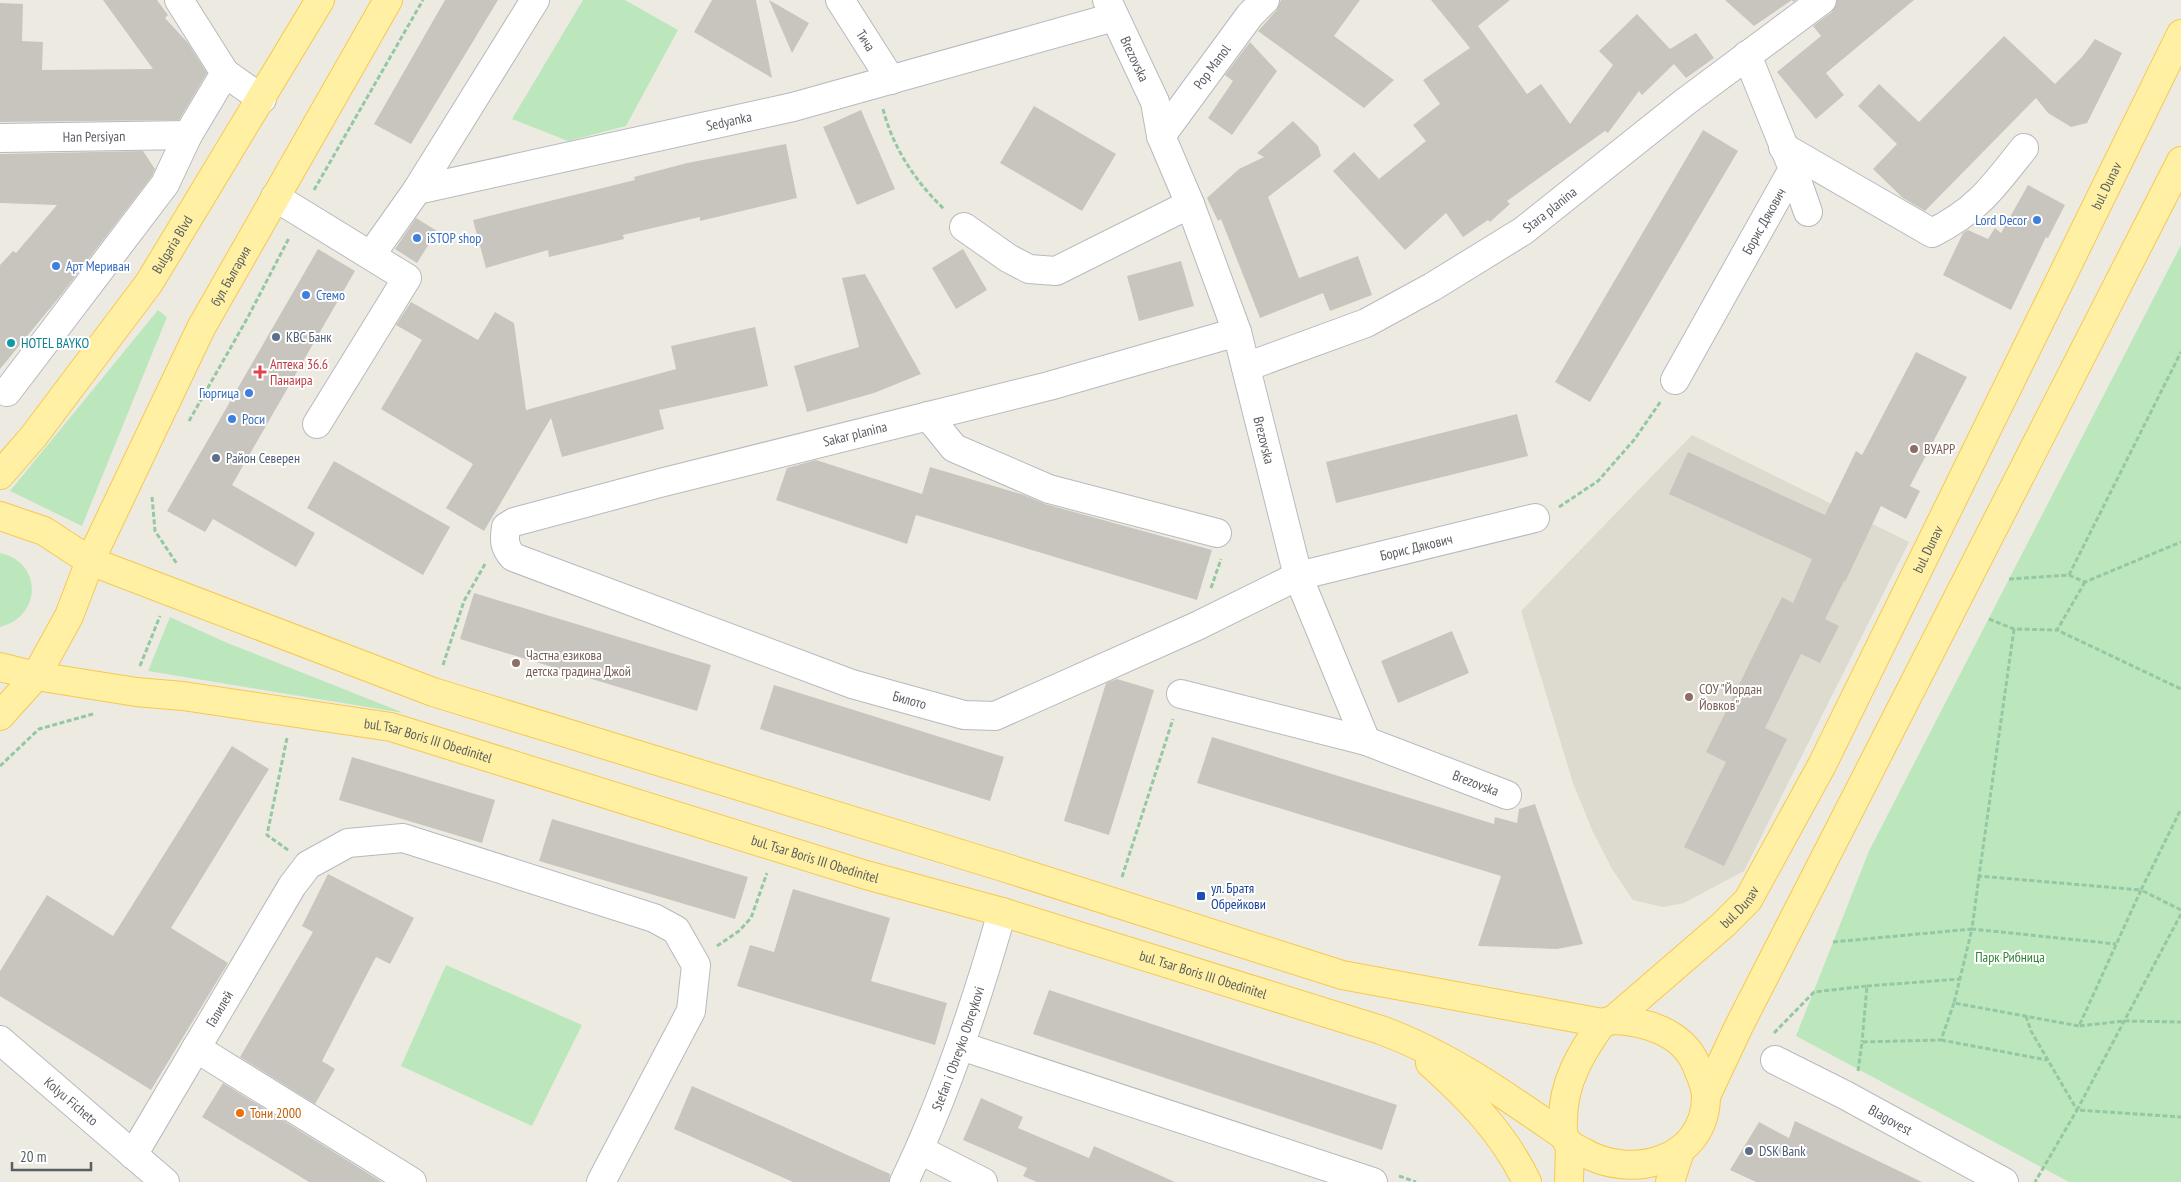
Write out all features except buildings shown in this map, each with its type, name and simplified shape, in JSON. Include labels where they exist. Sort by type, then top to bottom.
[{"type":"main road","name":"Bulgaria Blvd","points":[[0,475],[33,437],[149,283],[262,99],[320,0]]},
{"type":"main road","name":"бул. България","points":[[36,676],[69,616],[90,561],[201,328],[388,0]]},
{"type":"main road","name":"bul. Dunav","points":[[1608,1021],[1723,925],[1748,900],[1764,874],[1822,765],[2181,34]]},
{"type":"main road","points":[[1567,1140],[1592,1158],[1618,1164],[1637,1165],[1659,1161],[1680,1151],[1694,1136],[1702,1119],[1706,1096],[1738,1028],[2181,160]]},
{"type":"main road","points":[[0,516],[44,531],[90,561],[433,692],[1114,902],[1342,975],[1608,1021],[1636,1021],[1661,1029],[1677,1041],[1694,1059],[1706,1096]]},
{"type":"main road","name":"bul. Tsar Boris III Obedinitel","points":[[0,667],[36,676],[136,692],[183,696],[391,727],[866,875],[1002,912],[1404,1038],[1482,1079],[1567,1140]]},
{"type":"main road","points":[[0,716],[36,676]]},
{"type":"main road","points":[[1569,1182],[1565,1092],[1574,1068],[1608,1021]]},
{"type":"main road","points":[[1404,1038],[1483,1114],[1506,1145],[1528,1182]]},
{"type":"main road","points":[[1670,1182],[1680,1151]]},
{"type":"street","points":[[179,0],[225,73],[262,99]]},
{"type":"street","points":[[371,256],[417,190],[535,0]]},
{"type":"street","name":"Тича","points":[[840,0],[884,82]]},
{"type":"street","name":"Pop Manol","points":[[1161,136],[1250,15],[1265,0]]},
{"type":"street","name":"Stara planina","points":[[1246,367],[1366,323],[1432,287],[1523,231],[1747,55],[1822,0]]},
{"type":"street","name":"Sedyanka","points":[[417,190],[793,107],[884,82],[1111,8]]},
{"type":"street","name":"Brezovska","points":[[1111,8],[1156,102],[1161,136],[1190,204],[1236,332],[1298,576],[1366,741],[1507,796]]},
{"type":"street","points":[[1747,55],[1808,212]]},
{"type":"street","points":[[7,392],[165,184],[188,135],[225,73]]},
{"type":"street","name":"Han Persiyan","points":[[0,138],[188,135]]},
{"type":"street","points":[[1788,158],[1932,233],[1956,222],[1983,200],[2024,148]]},
{"type":"street","name":"Борис Дякович","points":[[1675,380],[1788,158]]},
{"type":"street","points":[[275,197],[407,278],[317,424]]},
{"type":"street","points":[[964,227],[1008,258],[1030,269],[1056,271],[1190,204]]},
{"type":"street","name":"Sakar planina","points":[[506,528],[514,522],[651,485],[1049,386],[1236,332]]},
{"type":"street","points":[[928,416],[954,448],[1049,490],[1217,533]]},
{"type":"street","name":"Борис Дякович","points":[[1298,576],[1535,518]]},
{"type":"street","name":"Билото","points":[[506,528],[506,550],[513,557],[852,684],[964,715],[995,716],[1197,626],[1298,576]]},
{"type":"street","points":[[1181,694],[1366,741]]},
{"type":"street","points":[[308,865],[348,843],[403,838],[654,918],[676,930],[696,965],[691,1011],[601,1182]]},
{"type":"street","name":"Галилей","points":[[147,1172],[196,1048],[292,886],[308,865]]},
{"type":"street","name":"Stefan i Obreyko Obreykovi","points":[[904,1182],[920,1150],[961,1046],[1002,912]]},
{"type":"street","name":"Kolyu Ficheto","points":[[0,1040],[147,1172]]},
{"type":"street","points":[[961,1046],[1373,1182]]},
{"type":"street","name":"Blagovest","points":[[1774,1047],[1845,1095],[1973,1175],[2004,1182]]},
{"type":"street","points":[[196,1048],[412,1182]]},
{"type":"street","points":[[920,1150],[983,1182]]},
{"type":"path","points":[[186,427],[248,317],[302,213],[423,0]]},
{"type":"path","points":[[884,82],[888,130],[900,154],[942,208],[964,227]]},
{"type":"path","points":[[2069,575],[2181,352]]},
{"type":"path","points":[[1535,518],[1556,509],[1598,481],[1634,440],[1675,380]]},
{"type":"path","points":[[136,692],[140,666],[161,612],[183,567],[177,565],[155,531],[152,494]]},
{"type":"path","points":[[443,665],[464,601],[506,528]]},
{"type":"path","points":[[1210,591],[1224,548],[1217,533]]},
{"type":"path","points":[[2057,630],[2085,582],[2181,542]]},
{"type":"path","points":[[2009,579],[2069,575],[2085,582]]},
{"type":"path","points":[[1989,619],[2014,629],[2057,630],[2181,689]]},
{"type":"path","points":[[1941,1040],[1954,1003],[1972,929],[2014,629]]},
{"type":"path","points":[[1114,902],[1181,694]]},
{"type":"path","points":[[0,766],[39,729],[89,714],[98,715]]},
{"type":"path","points":[[287,738],[268,835],[308,865]]},
{"type":"path","points":[[2079,1026],[2141,890],[2181,809]]},
{"type":"path","points":[[696,965],[720,943],[739,931],[752,918],[767,873]]},
{"type":"path","points":[[1979,876],[2141,890],[2181,910]]},
{"type":"path","points":[[2035,1182],[2077,1110],[2181,914]]},
{"type":"path","points":[[1833,942],[1972,929],[2116,944]]},
{"type":"path","points":[[1774,1047],[1814,992],[1960,979]]},
{"type":"path","points":[[1845,1095],[1858,1070],[1867,986]]},
{"type":"path","points":[[1954,1003],[2079,1026],[2124,1021],[2181,1022]]},
{"type":"path","points":[[2026,1016],[2031,1032],[2077,1110]]},
{"type":"path","points":[[1862,1042],[1941,1040],[2047,1060]]},
{"type":"path","points":[[2077,1110],[2181,1117]]},
{"type":"shaded area","name":"СОУ \"Йордан Йовков\"","points":[[1692,435],[1909,542],[1744,871],[1684,903],[1663,907],[1633,900],[1612,869],[1592,830],[1573,783],[1521,611]]},
{"type":"green space","points":[[583,0],[625,0],[678,30],[626,126],[568,141],[512,119]]},
{"type":"green space","name":"Парк Рибница","points":[[2181,245],[2181,1182],[2069,1182],[1796,1036],[1869,851]]},
{"type":"green space","points":[[158,310],[167,317],[82,526],[10,491]]},
{"type":"green space","points":[[0,553],[14,558],[24,567],[30,578],[32,590],[30,602],[24,612],[14,621],[0,627]]},
{"type":"green space","points":[[170,617],[225,642],[404,713],[148,671]]},
{"type":"green space","points":[[446,965],[582,1025],[532,1126],[401,1066]]},
{"type":"place","name":"Lord Decor","points":[[2037,220]]},
{"type":"place","name":"iSTOP shop","points":[[417,238]]},
{"type":"place","name":"Арт Мериван","points":[[56,266]]},
{"type":"place","name":"Стемо","points":[[306,295]]},
{"type":"place","name":"КВС Банк","points":[[276,337]]},
{"type":"place","name":"HOTEL BAYKO","points":[[11,343]]},
{"type":"place","name":"Аптека 36.6 Панаира","points":[[260,372]]},
{"type":"place","name":"Гюргица","points":[[249,393]]},
{"type":"place","name":"Роси","points":[[232,419]]},
{"type":"place","name":"ВУАРР","points":[[1914,449]]},
{"type":"place","name":"Район Северен","points":[[216,458]]},
{"type":"place","name":"Частна езикова детска градина Джой","points":[[516,663]]},
{"type":"place","name":"СОУ \"Йордан Йовков\"","points":[[1689,697]]},
{"type":"place","name":"ул. Братя Обрейкови","points":[[1201,896]]},
{"type":"place","name":"Тони 2000","points":[[240,1113]]},
{"type":"place","name":"DSK Bank","points":[[1749,1151]]}]
